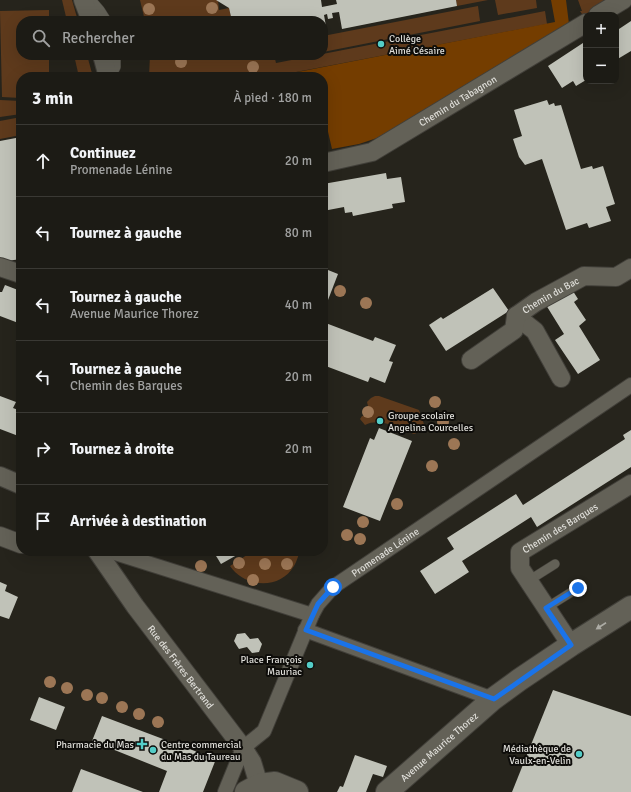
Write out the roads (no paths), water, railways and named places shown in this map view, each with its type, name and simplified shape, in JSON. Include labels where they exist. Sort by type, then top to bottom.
[{"type":"street","points":[[603,12],[623,0]]},
{"type":"street","points":[[90,1],[91,16]]},
{"type":"street","points":[[90,1],[94,16]]},
{"type":"street","name":"Chemin du Tabagnon","points":[[328,162],[372,152],[583,24]]},
{"type":"street","points":[[103,60],[107,72]]},
{"type":"street","points":[[0,267],[16,272]]},
{"type":"street","name":"Chemin du Bac","points":[[471,360],[514,330],[516,316],[536,302],[584,276],[616,277],[631,268]]},
{"type":"street","name":"Chemin du Bac","points":[[516,316],[535,331],[561,378]]},
{"type":"street","name":"Promenade Lénine","points":[[226,792],[243,748],[264,731],[312,615],[318,604],[333,587],[631,384]]},
{"type":"street","points":[[0,476],[16,483]]},
{"type":"street","name":"Chemin des Barques","points":[[571,645],[520,568],[520,552],[631,484]]},
{"type":"street","points":[[0,536],[16,542]]},
{"type":"street","name":"Rue des Frères Bertrand","points":[[100,556],[135,606],[243,748],[252,762],[255,790]]},
{"type":"street","points":[[125,556],[312,615]]},
{"type":"street","name":"Avenue Maurice Thorez","points":[[387,792],[494,699],[571,645],[631,607]]},
{"type":"street","points":[[306,630],[494,699]]},
{"type":"street","points":[[255,790],[274,783],[297,792]]},
{"type":"lane","points":[[90,1],[100,10],[104,16]]},
{"type":"lane","points":[[114,72],[116,60]]},
{"type":"lane","points":[[528,581],[555,564]]},
{"type":"lane","points":[[546,608],[578,588]]},
{"type":"place","name":"Collège Aimé Césaire","points":[[381,44]]},
{"type":"place","name":"Groupe scolaire Angelina Courcelles","points":[[380,421]]},
{"type":"place","name":"Place François Mauriac","points":[[310,665]]},
{"type":"place","name":"Pharmacie du Mas","points":[[142,744]]},
{"type":"place","name":"Centre commercial du Mas du Taureau","points":[[153,750]]},
{"type":"place","name":"Médiathèque de Vaulx-en-Velin","points":[[579,754]]}]
